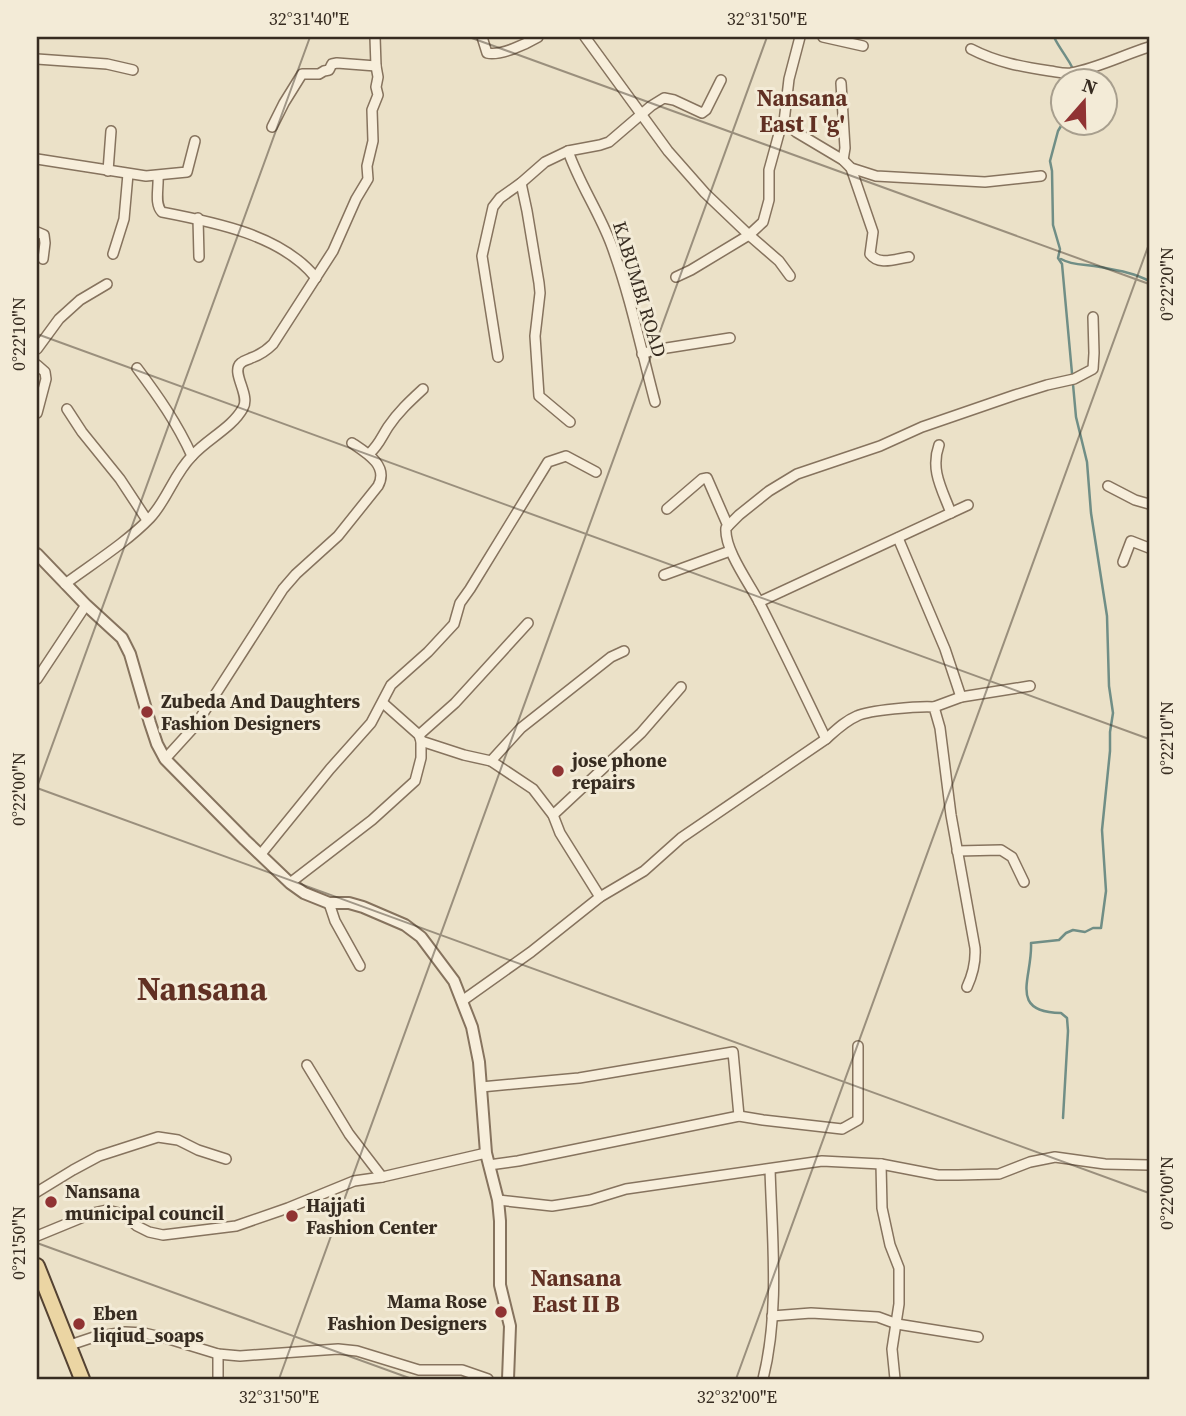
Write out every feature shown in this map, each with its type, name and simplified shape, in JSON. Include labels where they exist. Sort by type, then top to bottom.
[{"type":"main road","points":[[37,1266],[82,1379]]},
{"type":"street","points":[[65,584],[148,520],[192,456],[244,408],[245,396],[237,372],[240,363],[268,349],[333,251],[368,179],[373,141],[372,110],[378,95],[375,37]]},
{"type":"street","points":[[482,37],[487,53],[492,55],[538,37]]},
{"type":"street","points":[[585,37],[668,151],[705,193],[779,261],[790,276]]},
{"type":"street","points":[[676,277],[749,235],[763,222],[769,201],[769,170],[784,122],[789,79],[800,37]]},
{"type":"street","points":[[823,37],[863,46]]},
{"type":"street","points":[[971,49],[986,57],[1013,65],[1073,72],[1098,66],[1149,47]]},
{"type":"street","points":[[37,59],[107,64],[133,71]]},
{"type":"street","points":[[272,127],[302,74],[319,74],[329,70],[332,64],[376,66]]},
{"type":"street","points":[[498,357],[482,256],[493,207],[500,198],[545,162],[568,150],[609,142],[664,98],[702,113],[721,80]]},
{"type":"street","points":[[841,83],[845,148],[843,160]]},
{"type":"street","points":[[784,122],[843,160],[851,169],[873,232],[870,254],[873,258],[880,261],[909,257]]},
{"type":"street","points":[[108,171],[111,131]]},
{"type":"street","points":[[37,159],[128,174],[158,176],[187,172],[195,141]]},
{"type":"street","name":"KABUMBI ROAD","points":[[568,150],[611,243],[627,291],[655,402]]},
{"type":"street","points":[[851,169],[876,176],[985,182],[1041,176]]},
{"type":"street","points":[[113,254],[124,219],[128,174]]},
{"type":"street","points":[[158,176],[159,211],[198,218],[266,240],[300,261],[316,278]]},
{"type":"street","points":[[521,183],[540,293],[535,336],[539,397],[570,422]]},
{"type":"street","points":[[198,218],[199,257]]},
{"type":"street","points":[[37,232],[45,238],[43,259]]},
{"type":"street","points":[[37,349],[59,319],[80,300],[107,284]]},
{"type":"street","points":[[826,739],[759,602],[730,551],[725,532],[728,526],[769,491],[797,474],[880,446],[934,423],[1072,379],[1093,369],[1093,317]]},
{"type":"street","points":[[642,354],[730,338]]},
{"type":"street","points":[[37,365],[45,372],[46,379],[37,413]]},
{"type":"street","points":[[137,368],[181,431],[192,456]]},
{"type":"street","points":[[369,454],[379,445],[395,416],[423,389]]},
{"type":"street","points":[[67,409],[148,520]]},
{"type":"street","points":[[165,759],[195,726],[283,589],[338,536],[378,486],[382,471],[369,454],[352,443]]},
{"type":"street","points":[[939,445],[934,458],[935,467],[951,513]]},
{"type":"street","points":[[261,855],[371,723],[391,685],[454,624],[460,603],[548,461],[566,456],[596,472]]},
{"type":"street","points":[[667,509],[702,478],[708,478],[728,526]]},
{"type":"street","points":[[1108,486],[1149,504]]},
{"type":"street","points":[[759,602],[968,505]]},
{"type":"street","points":[[898,538],[946,649],[961,697]]},
{"type":"street","points":[[1123,562],[1131,541],[1149,548]]},
{"type":"street","points":[[664,575],[730,551]]},
{"type":"street","points":[[37,554],[122,638],[130,654],[157,744],[165,759],[290,883],[304,893],[329,903],[363,907],[405,925],[421,937],[454,981],[472,1027],[479,1062],[486,1153],[498,1200],[500,1285],[510,1326],[508,1379]]},
{"type":"street","points":[[37,679],[86,605]]},
{"type":"street","points":[[290,883],[372,820],[415,781],[421,758],[420,738],[528,623]]},
{"type":"street","points":[[491,761],[521,728],[541,711],[611,657],[624,651]]},
{"type":"street","points":[[462,1001],[531,952],[600,897],[644,871],[681,838],[826,739],[841,724],[860,714],[934,707],[961,697],[1030,686]]},
{"type":"street","points":[[553,815],[641,733],[681,687]]},
{"type":"street","points":[[383,703],[420,738],[464,755],[491,761],[533,789],[553,815],[600,897]]},
{"type":"street","points":[[934,707],[940,729],[950,815],[975,948],[976,960],[967,987]]},
{"type":"street","points":[[957,852],[1000,850],[1012,857],[1024,882]]},
{"type":"street","points":[[329,903],[335,921],[360,966]]},
{"type":"street","points":[[489,1165],[739,1116],[842,1129],[858,1120],[858,1046]]},
{"type":"street","points":[[481,1087],[579,1078],[733,1052],[739,1116]]},
{"type":"street","points":[[307,1065],[349,1134],[382,1177]]},
{"type":"street","points":[[37,1192],[99,1156],[158,1137],[178,1140],[198,1150],[226,1158]]},
{"type":"street","points":[[37,1236],[107,1210],[123,1214],[149,1232],[163,1235],[236,1226],[354,1181],[486,1153]]},
{"type":"street","points":[[498,1200],[552,1206],[590,1200],[626,1189],[822,1161],[881,1164],[929,1173],[958,1175],[999,1174],[1030,1162],[1055,1157],[1105,1164],[1149,1165]]},
{"type":"street","points":[[881,1164],[882,1208],[890,1245],[899,1268],[897,1324],[892,1349],[895,1379]]},
{"type":"street","points":[[763,1379],[772,1328],[770,1168]]},
{"type":"street","points":[[772,1316],[811,1313],[862,1315],[897,1324],[978,1337]]},
{"type":"street","points":[[70,1345],[94,1337],[125,1332],[144,1333],[218,1354],[240,1356],[338,1349],[369,1353],[438,1375],[461,1370],[488,1379]]},
{"type":"street","points":[[218,1354],[218,1379]]},
{"type":"waterway","points":[[1054,37],[1072,66]]},
{"type":"waterway","points":[[1057,136],[1050,161],[1053,225],[1060,249],[1058,258],[1062,264],[1076,417],[1087,462],[1091,513],[1107,616],[1109,686],[1113,713],[1102,830],[1106,891],[1101,928],[1085,932],[1073,930],[1059,940],[1031,943],[1026,990],[1028,999],[1044,1011],[1061,1013],[1067,1018],[1063,1118]]},
{"type":"waterway","points":[[1061,259],[1075,264],[1125,272],[1149,281]]},
{"type":"place","name":"Zubeda And Daughters Fashion Designers","points":[[147,712]]},
{"type":"place","name":"jose phone repairs","points":[[558,771]]},
{"type":"place","name":"Nansana municipal council","points":[[51,1202]]},
{"type":"place","name":"Hajjati Fashion Center","points":[[292,1216]]},
{"type":"place","name":"Mama Rose Fashion Designers","points":[[501,1312]]},
{"type":"place","name":"Eben liqiud_soaps","points":[[79,1324]]},
{"type":"district","name":"Nansana East I 'g'","points":[[802,111]]},
{"type":"district","name":"Nansana","points":[[202,988]]},
{"type":"district","name":"Nansana East II B","points":[[576,1291]]}]
